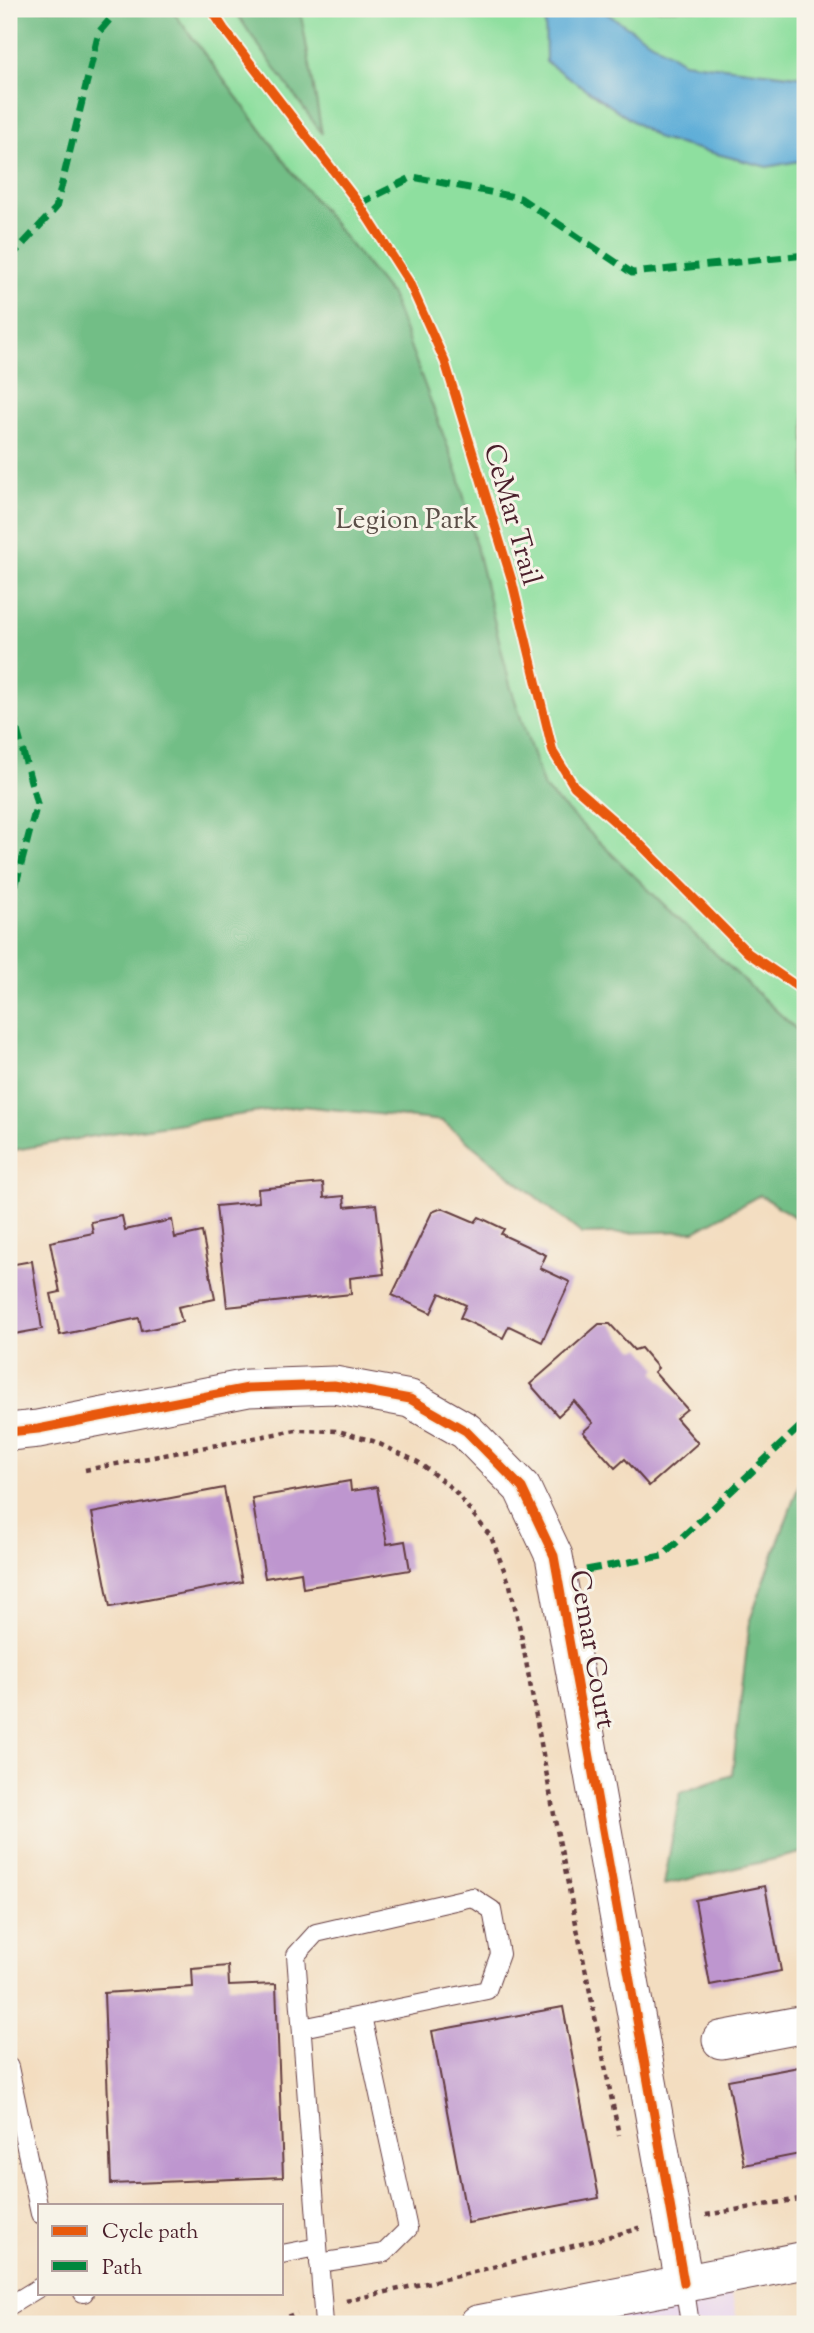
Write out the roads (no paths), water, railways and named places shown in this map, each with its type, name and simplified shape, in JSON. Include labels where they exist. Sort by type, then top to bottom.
[{"type":"street","name":"Cemar Court","points":[[9,1432],[38,1429],[248,1388],[334,1385],[410,1399],[466,1431],[522,1488],[554,1556],[684,2283]]},
{"type":"street","points":[[720,2040],[805,2024]]},
{"type":"street","points":[[478,2324],[805,2260]]},
{"type":"lane","points":[[302,2028],[487,1990],[500,1954],[492,1910],[472,1896],[316,1933],[296,1955],[323,2315]]},
{"type":"lane","points":[[284,2254],[384,2253],[408,2230],[362,2016]]},
{"type":"lane","points":[[9,2067],[38,2205]]},
{"type":"lane","points":[[684,2283],[690,2324]]},
{"type":"lane","points":[[9,2305],[38,2288]]},
{"type":"water","points":[[545,11],[603,11],[683,62],[805,77],[805,160],[767,167],[659,139],[546,62]]},
{"type":"park label","name":"Legion Park","points":[[407,518]]}]
